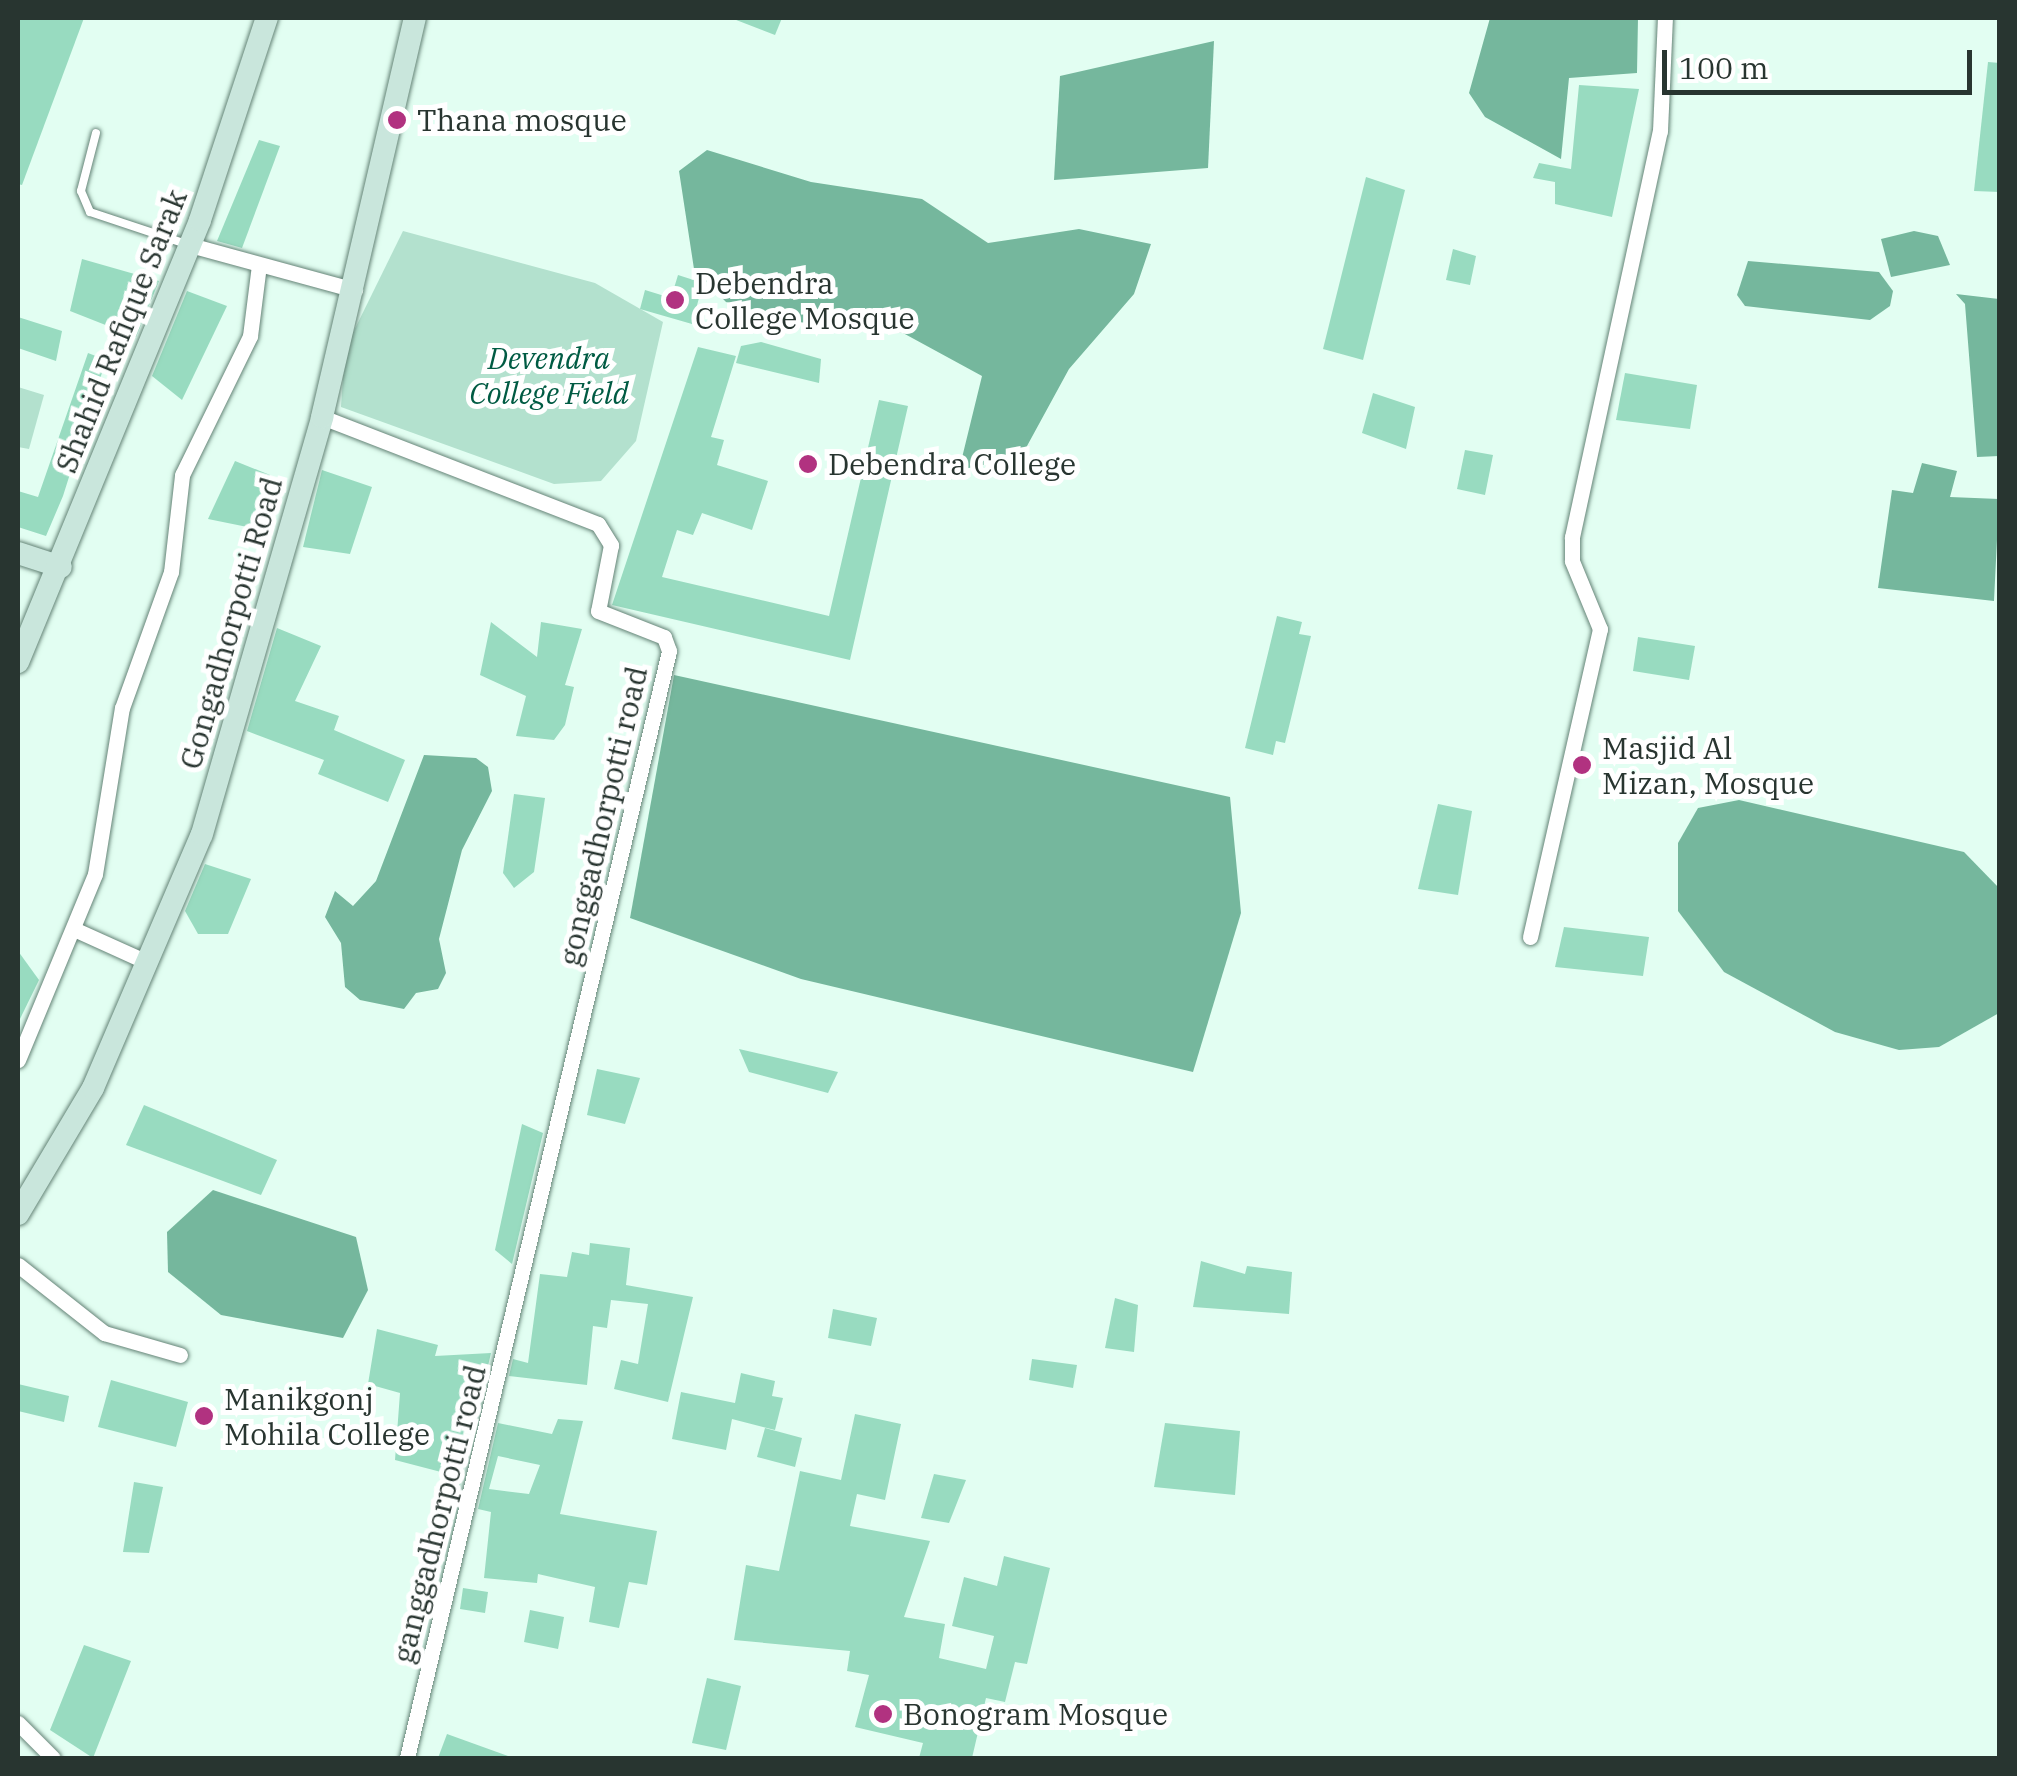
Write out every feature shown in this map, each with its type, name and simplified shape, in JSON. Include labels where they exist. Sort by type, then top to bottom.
[{"type":"street","name":"Shahid Rafique Sarak","points":[[18,662],[61,567],[190,245],[267,18]]},
{"type":"street","name":"Gongadhorpotti Road","points":[[18,1214],[86,1103],[138,958],[202,834],[322,418],[348,288],[415,18]]},
{"type":"street","points":[[1530,937],[1600,629],[1572,562],[1572,537],[1660,131],[1665,18]]},
{"type":"street","points":[[190,245],[348,288]]},
{"type":"street","points":[[18,1060],[81,932],[96,874],[122,708],[170,572],[182,475],[250,336],[265,266]]},
{"type":"street","name":"gonggadhorpotti road","points":[[322,418],[598,524],[611,545],[598,612],[669,643],[524,1283]]},
{"type":"street","points":[[18,554],[61,567]]},
{"type":"street","points":[[81,932],[138,958]]},
{"type":"street","points":[[18,1265],[104,1333],[180,1355]]},
{"type":"street","name":"ganggadhorpotti road","points":[[408,1758],[524,1283]]},
{"type":"street","points":[[18,1723],[53,1758]]},
{"type":"lane","points":[[96,133],[81,191],[90,212],[190,245]]},
{"type":"green space","name":"Devendra College Field","points":[[403,231],[595,283],[663,322],[636,441],[601,481],[554,484],[341,407],[345,349]]},
{"type":"green space","points":[[18,387],[44,395],[29,449],[18,447]]},
{"type":"shaded area","points":[[1490,18],[1638,18],[1637,73],[1569,78],[1561,159],[1485,117],[1469,93]]},
{"type":"shaded area","points":[[1214,41],[1208,168],[1054,180],[1060,76]]},
{"type":"shaded area","points":[[707,150],[811,182],[922,199],[988,243],[1079,229],[1151,244],[1134,294],[1069,369],[1021,457],[959,470],[982,376],[903,333],[816,328],[726,302],[694,269],[679,171]]},
{"type":"shaded area","points":[[1914,231],[1938,236],[1950,265],[1891,277],[1881,239]]},
{"type":"shaded area","points":[[1748,261],[1879,272],[1893,291],[1890,306],[1870,320],[1745,306],[1737,295]]},
{"type":"shaded area","points":[[1956,294],[1999,299],[1999,456],[1977,457],[1965,304]]},
{"type":"shaded area","points":[[1922,463],[1957,471],[1950,497],[1999,499],[1994,601],[1878,588],[1892,490],[1913,493]]},
{"type":"shaded area","points":[[674,675],[1230,797],[1241,913],[1193,1072],[801,979],[630,918]]},
{"type":"shaded area","points":[[424,755],[476,758],[488,767],[492,791],[462,850],[439,939],[446,973],[438,989],[416,993],[404,1009],[360,1000],[345,987],[341,943],[325,917],[335,891],[353,906],[376,881]]},
{"type":"shaded area","points":[[1739,800],[1964,852],[1999,888],[1999,1013],[1939,1047],[1899,1050],[1835,1032],[1724,972],[1678,911],[1678,843],[1698,808]]},
{"type":"shaded area","points":[[213,1190],[356,1237],[368,1290],[343,1338],[221,1315],[168,1272],[167,1232]]},
{"type":"building","points":[[18,18],[84,18],[22,185],[18,184]]},
{"type":"building","points":[[731,18],[782,18],[775,35]]},
{"type":"building","points":[[1988,62],[2000,63],[2000,192],[1974,191]]},
{"type":"building","points":[[1579,85],[1639,89],[1612,217],[1555,204],[1555,182],[1533,178],[1539,163],[1571,169]]},
{"type":"building","points":[[259,140],[280,146],[242,248],[217,241]]},
{"type":"building","points":[[1366,177],[1405,190],[1363,360],[1323,349]]},
{"type":"building","points":[[1453,249],[1476,256],[1470,285],[1446,280]]},
{"type":"building","points":[[82,259],[159,281],[136,337],[70,311]]},
{"type":"building","name":"Debendra College Mosque","points":[[678,275],[703,283],[692,324],[640,309],[645,290],[671,298]]},
{"type":"building","points":[[187,291],[227,306],[182,400],[152,376]]},
{"type":"building","points":[[18,317],[62,331],[56,361],[18,348]]},
{"type":"building","points":[[761,342],[821,359],[819,383],[736,363],[741,346]]},
{"type":"building","points":[[698,347],[736,356],[711,437],[724,440],[717,465],[768,481],[752,530],[702,513],[693,535],[677,530],[662,577],[829,616],[879,400],[908,406],[850,660],[612,605]]},
{"type":"building","points":[[88,353],[106,360],[63,496],[46,536],[18,527],[18,491],[38,497]]},
{"type":"building","points":[[1625,373],[1697,385],[1690,429],[1616,420]]},
{"type":"building","points":[[1373,393],[1415,407],[1406,449],[1362,433]]},
{"type":"building","points":[[1465,450],[1493,455],[1485,495],[1457,489]]},
{"type":"building","points":[[235,461],[270,475],[257,529],[208,519]]},
{"type":"building","points":[[322,470],[372,487],[350,554],[303,547]]},
{"type":"building","points":[[1277,616],[1302,622],[1299,634],[1311,636],[1285,743],[1276,741],[1273,755],[1245,748]]},
{"type":"building","points":[[491,622],[537,657],[541,622],[582,629],[565,685],[574,687],[565,725],[554,740],[516,736],[526,696],[480,675]]},
{"type":"building","points":[[277,628],[321,646],[295,701],[339,716],[334,730],[405,760],[388,802],[318,774],[324,760],[247,731]]},
{"type":"building","points":[[1638,637],[1695,646],[1689,680],[1633,671]]},
{"type":"building","points":[[514,794],[545,798],[534,872],[514,888],[503,873]]},
{"type":"building","points":[[1438,804],[1472,811],[1458,895],[1418,889]]},
{"type":"building","points":[[205,864],[251,879],[228,934],[198,934],[185,911]]},
{"type":"building","points":[[1564,927],[1649,937],[1643,976],[1555,967]]},
{"type":"building","points":[[18,951],[39,980],[18,1023]]},
{"type":"building","points":[[739,1049],[838,1072],[828,1093],[749,1072]]},
{"type":"building","points":[[597,1069],[640,1078],[625,1124],[587,1115]]},
{"type":"building","points":[[144,1105],[277,1160],[261,1195],[126,1145]]},
{"type":"building","points":[[522,1124],[543,1133],[512,1264],[495,1250]]},
{"type":"building","points":[[590,1243],[630,1248],[626,1285],[693,1297],[668,1402],[614,1389],[621,1360],[638,1364],[648,1304],[611,1300],[607,1328],[593,1326],[587,1385],[509,1376],[513,1359],[528,1363],[540,1274],[567,1277],[572,1252],[589,1255]]},
{"type":"building","points":[[1201,1261],[1245,1274],[1247,1266],[1292,1272],[1289,1314],[1193,1307]]},
{"type":"building","points":[[1115,1298],[1138,1305],[1134,1352],[1105,1348]]},
{"type":"building","points":[[833,1309],[877,1318],[871,1346],[828,1338]]},
{"type":"building","points":[[377,1329],[438,1345],[435,1356],[491,1353],[456,1503],[443,1500],[441,1472],[395,1460],[400,1393],[368,1384]]},
{"type":"building","points":[[1032,1359],[1077,1365],[1073,1388],[1029,1380]]},
{"type":"building","points":[[741,1373],[775,1381],[772,1396],[783,1398],[775,1430],[732,1419],[726,1450],[672,1439],[681,1392],[735,1403]]},
{"type":"building","points":[[111,1380],[188,1402],[176,1447],[98,1427]]},
{"type":"building","points":[[18,1384],[69,1396],[64,1422],[18,1411]]},
{"type":"building","points":[[855,1414],[901,1424],[885,1500],[857,1494],[850,1526],[930,1541],[904,1617],[945,1624],[939,1658],[986,1669],[994,1636],[952,1626],[964,1577],[997,1586],[1004,1556],[1050,1568],[1027,1664],[1015,1662],[1005,1702],[986,1698],[972,1758],[919,1758],[923,1743],[855,1727],[869,1675],[847,1671],[850,1651],[734,1640],[746,1565],[779,1571],[800,1471],[841,1480]]},
{"type":"building","points":[[558,1419],[583,1421],[560,1514],[657,1531],[647,1585],[629,1582],[619,1628],[589,1622],[595,1587],[538,1574],[537,1583],[484,1578],[491,1512],[478,1509],[498,1423],[552,1434]],"holes":[[[498,1456],[540,1465],[529,1494],[489,1489]]]},
{"type":"building","points":[[1165,1423],[1240,1431],[1235,1495],[1154,1487]]},
{"type":"building","points":[[765,1428],[802,1438],[795,1467],[757,1457]]},
{"type":"building","points":[[934,1474],[966,1480],[949,1523],[921,1518]]},
{"type":"building","points":[[134,1482],[163,1487],[149,1553],[123,1552]]},
{"type":"building","points":[[463,1588],[488,1592],[485,1613],[460,1609]]},
{"type":"building","points":[[530,1610],[564,1617],[558,1649],[524,1642]]},
{"type":"building","points":[[84,1645],[131,1661],[93,1758],[50,1730]]},
{"type":"building","points":[[707,1678],[741,1686],[726,1750],[692,1743]]},
{"type":"building","points":[[447,1734],[508,1756],[508,1758],[438,1758]]},
{"type":"place","name":"Thana mosque","points":[[397,120]]},
{"type":"place","name":"Debendra College Mosque","points":[[675,300]]},
{"type":"place","name":"Debendra College","points":[[808,464]]},
{"type":"place","name":"Masjid Al Mizan, Mosque","points":[[1582,765]]},
{"type":"place","name":"Manikgonj Mohila College","points":[[204,1416]]},
{"type":"place","name":"Bonogram Mosque","points":[[883,1714]]}]
